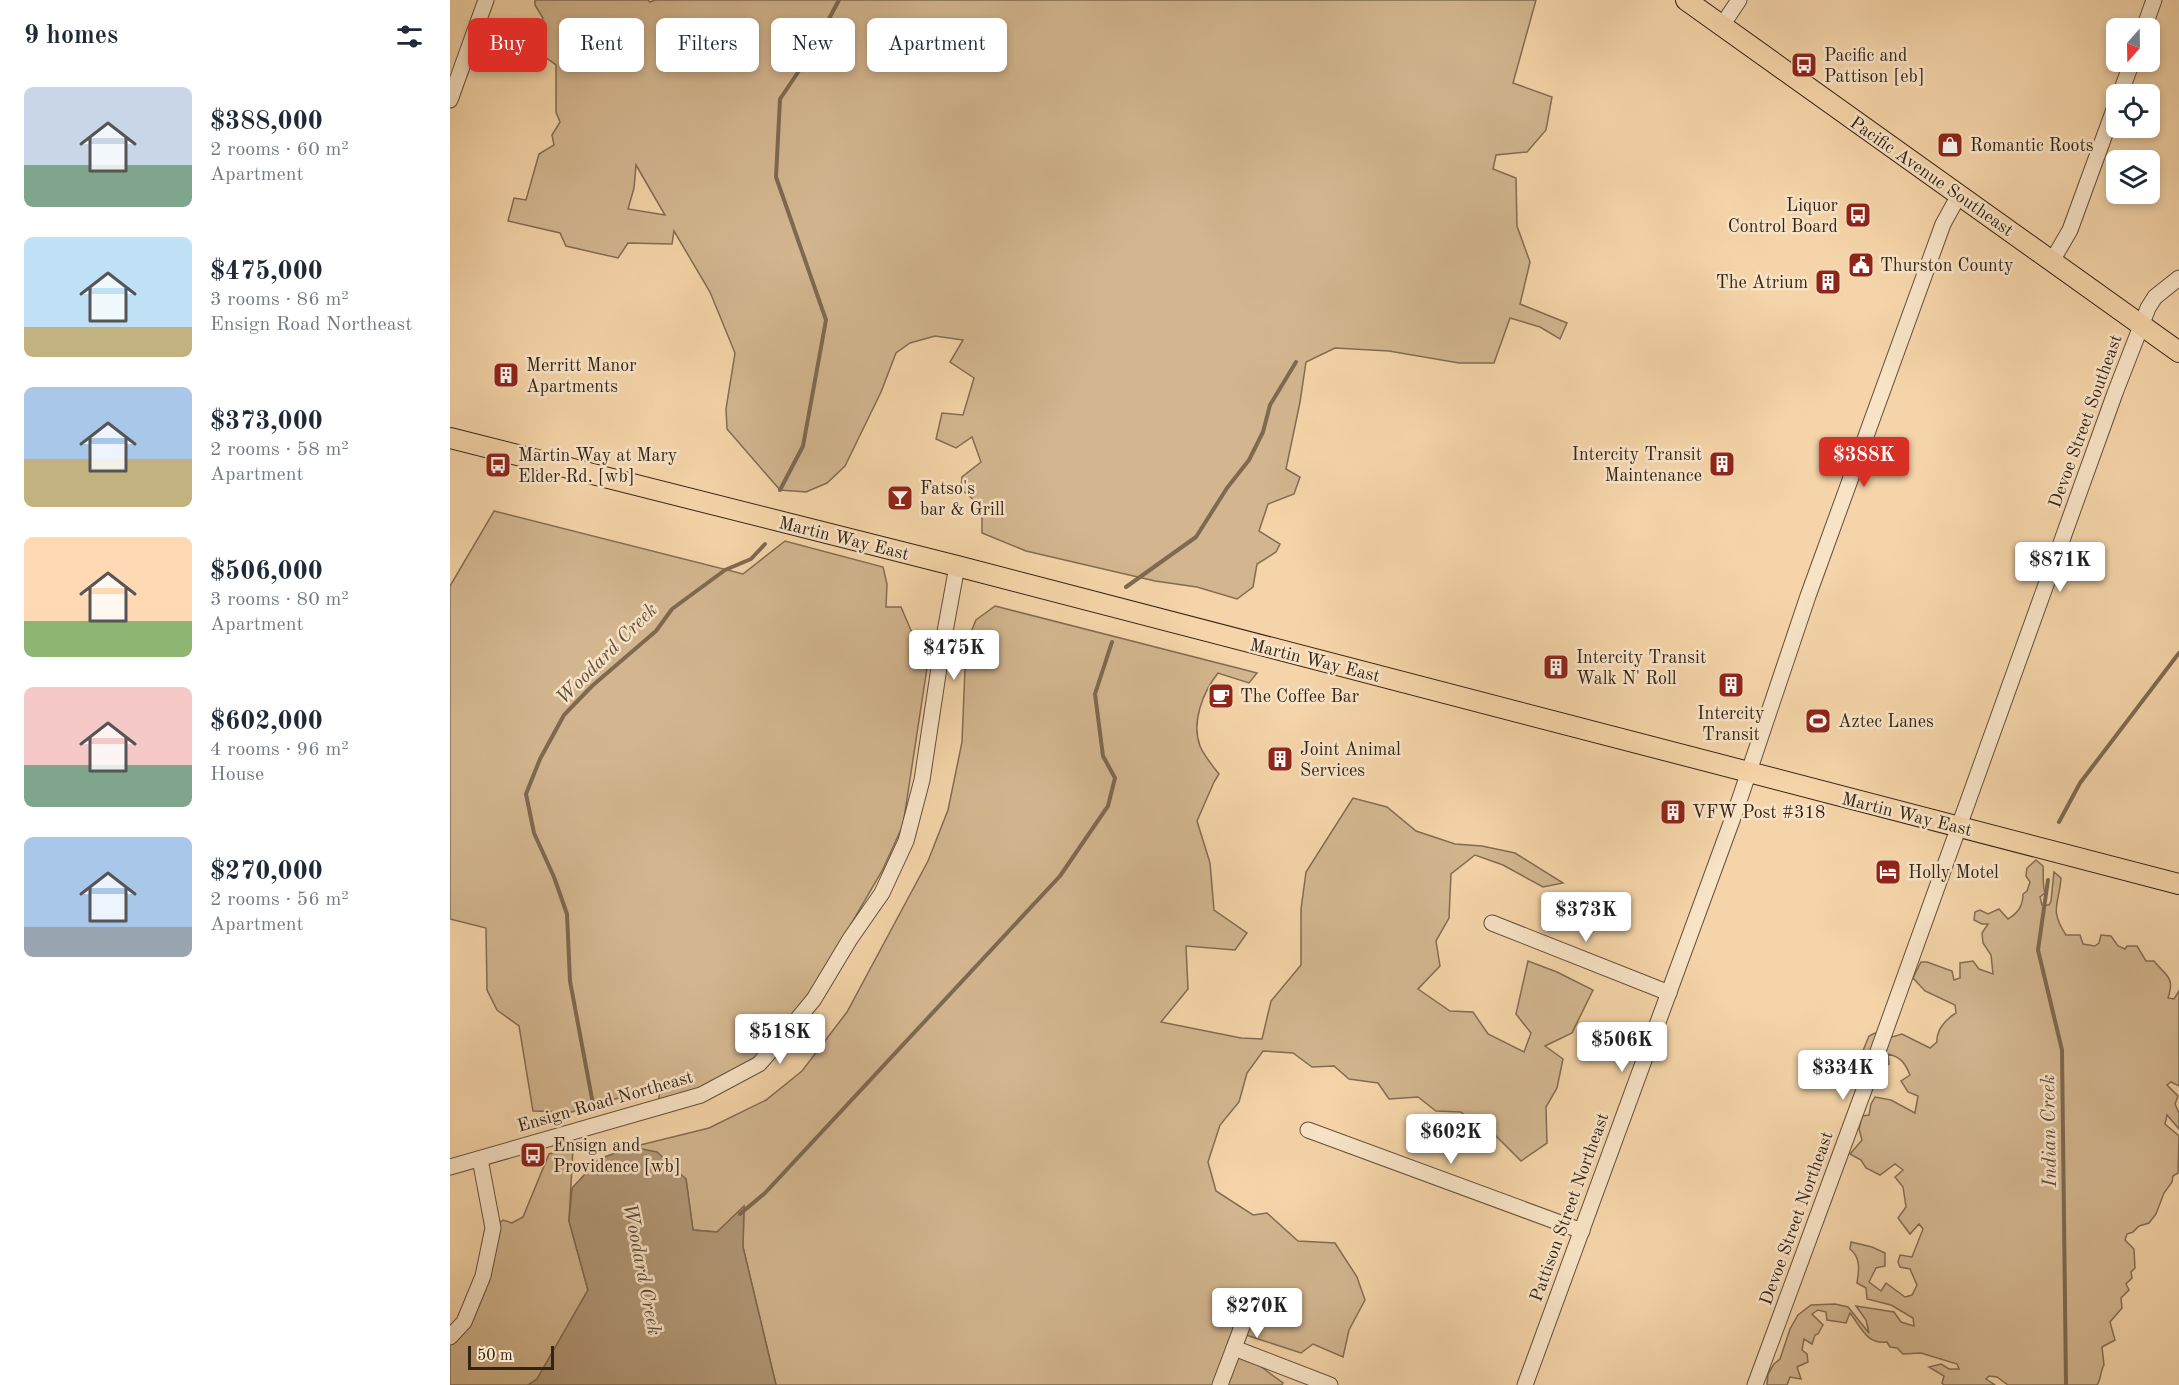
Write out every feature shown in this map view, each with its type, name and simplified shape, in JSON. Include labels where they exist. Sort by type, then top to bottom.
[{"type":"main road","name":"Pacific Avenue Southeast","points":[[1686,0],[2179,352]]},
{"type":"main road","name":"Martin Way East","points":[[450,438],[957,566],[2179,884]]},
{"type":"street","points":[[450,100],[486,0]]},
{"type":"street","points":[[1721,27],[1739,0]]},
{"type":"street","points":[[2148,18],[2154,0]]},
{"type":"street","points":[[2052,261],[2070,230],[2106,131]]},
{"type":"street","name":"Pattison Street Northeast","points":[[1525,1385],[1749,772],[1810,589],[1943,224],[1959,195]]},
{"type":"street","name":"Devoe Street Southeast","points":[[1959,826],[2141,325],[2155,297],[2179,278]]},
{"type":"street","name":"Ensign Road Northeast","points":[[450,1167],[701,1095],[759,1064],[814,999],[850,939],[882,893],[906,841],[922,780],[957,566]]},
{"type":"street","name":"Devoe Street Northeast","points":[[1755,1385],[1959,826]]},
{"type":"street","points":[[1492,923],[1669,993]]},
{"type":"street","points":[[1308,1130],[1582,1231]]},
{"type":"street","points":[[450,1337],[464,1322],[483,1276],[493,1228],[480,1159]]},
{"type":"street","points":[[1220,1385],[1247,1313]]},
{"type":"street","points":[[1234,1348],[1330,1385]]},
{"type":"shaded area","points":[[535,0],[648,0],[650,2],[655,0],[1536,0],[1513,83],[1552,97],[1546,130],[1527,152],[1496,155],[1493,169],[1516,178],[1517,226],[1530,262],[1520,304],[1567,323],[1560,339],[1540,327],[1510,318],[1494,363],[1459,363],[1389,351],[1335,348],[1306,362],[1286,469],[1300,477],[1294,494],[1268,504],[1259,531],[1280,544],[1276,552],[1257,564],[1253,587],[1237,599],[1197,587],[1155,581],[1026,551],[982,533],[982,507],[961,489],[962,477],[981,462],[972,437],[956,448],[936,439],[942,413],[963,415],[974,378],[950,362],[963,340],[935,336],[910,343],[896,353],[881,392],[845,466],[827,483],[806,492],[780,490],[727,429],[726,409],[735,353],[710,292],[674,231],[672,244],[628,243],[618,258],[566,246],[560,233],[508,221],[514,198],[526,200],[539,154],[554,145],[552,135],[560,122],[556,112],[556,65],[547,58],[547,18],[543,18],[535,5]],"holes":[[[636,165],[665,215],[628,209],[634,188]]]},
{"type":"shaded area","points":[[494,511],[743,574],[785,541],[883,567],[887,584],[886,607],[901,607],[927,668],[903,825],[882,871],[808,998],[757,1058],[706,1088],[658,1103],[660,1091],[644,1087],[632,1095],[593,1104],[572,1112],[533,1111],[519,1026],[497,1010],[487,990],[486,928],[450,919],[450,586]]},
{"type":"shaded area","points":[[995,606],[1257,673],[1249,683],[1218,673],[1203,698],[1197,727],[1200,746],[1219,774],[1197,821],[1210,863],[1214,910],[1247,933],[1235,950],[1186,946],[1188,989],[1161,1022],[1241,1038],[1262,1039],[1271,1001],[1301,965],[1301,909],[1306,872],[1353,798],[1387,807],[1416,831],[1455,844],[1482,846],[1515,853],[1563,883],[1543,887],[1503,865],[1475,855],[1451,874],[1449,918],[1436,941],[1440,966],[1418,989],[1450,1011],[1473,1012],[1488,1034],[1524,1052],[1531,1033],[1516,1014],[1528,961],[1593,990],[1572,1033],[1545,1046],[1563,1059],[1557,1088],[1546,1107],[1547,1143],[1521,1161],[1490,1130],[1480,1131],[1461,1112],[1436,1111],[1418,1097],[1389,1099],[1378,1083],[1349,1079],[1334,1066],[1312,1067],[1293,1053],[1263,1051],[1247,1073],[1239,1102],[1220,1125],[1208,1162],[1216,1191],[1253,1215],[1267,1213],[1298,1241],[1335,1243],[1357,1277],[1365,1300],[1349,1330],[1343,1357],[1313,1344],[1301,1353],[1243,1334],[1240,1351],[1283,1383],[1282,1385],[776,1385],[743,1247],[744,1207],[717,1232],[693,1230],[686,1179],[632,1147],[709,1128],[766,1100],[802,1071],[847,1012],[928,861],[948,810],[962,742],[966,644],[976,620]]},
{"type":"shaded area","points":[[2036,860],[2043,866],[2045,893],[2040,897],[2042,905],[2049,905],[2051,901],[2054,872],[2061,878],[2056,913],[2066,935],[2080,935],[2083,944],[2095,946],[2099,943],[2101,935],[2111,936],[2118,946],[2125,949],[2127,946],[2137,946],[2146,961],[2154,961],[2170,981],[2168,998],[2174,999],[2179,991],[2179,1086],[2171,1082],[2167,1085],[2178,1096],[2175,1104],[2179,1113],[2179,1129],[2167,1115],[2165,1124],[2179,1136],[2178,1173],[2173,1176],[2156,1214],[2149,1223],[2127,1234],[2125,1240],[2134,1249],[2135,1268],[2131,1272],[2132,1278],[2126,1284],[2129,1290],[2121,1298],[2122,1308],[2110,1322],[2115,1340],[2102,1347],[2104,1365],[2097,1385],[2008,1385],[1997,1377],[1989,1376],[1986,1379],[1995,1385],[1944,1385],[1942,1383],[1944,1376],[1929,1367],[1941,1364],[1949,1369],[1959,1369],[1957,1364],[1921,1353],[1903,1354],[1897,1348],[1890,1347],[1887,1342],[1874,1341],[1869,1338],[1850,1313],[1846,1323],[1827,1320],[1826,1312],[1818,1310],[1812,1314],[1823,1325],[1815,1335],[1812,1344],[1804,1339],[1802,1350],[1807,1354],[1808,1362],[1797,1367],[1801,1379],[1790,1377],[1787,1385],[1767,1385],[1768,1374],[1780,1359],[1790,1329],[1798,1315],[1811,1305],[1835,1304],[1848,1307],[1869,1333],[1866,1320],[1856,1306],[1894,1312],[1901,1322],[1914,1326],[1913,1318],[1891,1305],[1867,1299],[1866,1288],[1857,1283],[1858,1260],[1850,1249],[1851,1242],[1885,1253],[1885,1266],[1876,1268],[1869,1282],[1881,1291],[1886,1283],[1905,1297],[1912,1295],[1917,1285],[1910,1269],[1900,1267],[1898,1262],[1900,1255],[1912,1257],[1923,1229],[1919,1224],[1910,1234],[1898,1218],[1906,1207],[1903,1187],[1895,1177],[1903,1170],[1895,1164],[1880,1175],[1866,1168],[1861,1160],[1850,1154],[1862,1140],[1859,1129],[1862,1116],[1869,1115],[1875,1097],[1891,1100],[1915,1113],[1918,1096],[1908,1092],[1901,1081],[1910,1075],[1899,1059],[1888,1054],[1889,1064],[1878,1071],[1870,1063],[1864,1066],[1860,1058],[1869,1036],[1875,1033],[1892,1037],[1902,1034],[1930,1048],[1937,1042],[1942,1025],[1956,1013],[1955,1005],[1925,991],[1913,978],[1921,962],[1952,971],[1954,980],[1960,978],[1960,963],[1973,961],[1979,969],[1993,974],[1991,955],[1983,943],[1982,933],[1988,924],[1974,920],[1975,912],[1980,910],[1988,914],[1999,909],[2008,919],[2015,914],[2021,906],[2023,894],[2027,891],[2030,882],[2026,876],[2027,868]]},
{"type":"shaded area","points":[[573,1148],[569,1221],[588,1290],[537,1379],[528,1385],[450,1385],[450,1337],[464,1322],[493,1228],[503,1220],[512,1223],[523,1217],[549,1154]]},
{"type":"water","points":[[632,1147],[657,1152],[686,1179],[693,1230],[717,1232],[744,1206],[743,1247],[776,1385],[528,1385],[537,1379],[588,1290],[569,1221],[572,1188],[599,1159]]},
{"type":"waterway","name":"Woodard Creek","points":[[780,490],[803,446],[826,320],[776,177],[780,99],[809,56],[839,0]]},
{"type":"waterway","points":[[1126,587],[1196,537],[1227,488],[1249,460],[1263,432],[1270,405],[1296,362]]},
{"type":"waterway","name":"Woodard Creek","points":[[593,1104],[570,981],[567,914],[554,877],[534,833],[526,794],[540,759],[564,715],[592,686],[656,631],[672,609],[725,570],[751,559],[765,544]]},
{"type":"waterway","points":[[740,1214],[765,1193],[1060,876],[1108,806],[1115,778],[1103,756],[1095,694],[1112,642]]},
{"type":"waterway","name":"Indian Creek","points":[[2059,822],[2080,783],[2179,653]]},
{"type":"waterway","name":"Indian Creek","points":[[2048,880],[2038,950],[2062,1050],[2066,1385]]},
{"type":"place","name":"Pacific and Pattison [eb]","points":[[1804,65]]},
{"type":"place","name":"Romantic Roots","points":[[1950,145]]},
{"type":"place","name":"Liquor Control Board","points":[[1858,215]]},
{"type":"place","name":"Thurston County","points":[[1861,265]]},
{"type":"place","name":"The Atrium","points":[[1828,282]]},
{"type":"place","name":"Merritt Manor Apartments","points":[[506,375]]},
{"type":"place","name":"Intercity Transit Maintenance","points":[[1722,464]]},
{"type":"place","name":"Martin Way at Mary Elder Rd. [wb]","points":[[498,465]]},
{"type":"place","name":"Fatso's bar & Grill","points":[[900,498]]},
{"type":"place","name":"Intercity Transit Walk N' Roll","points":[[1556,667]]},
{"type":"place","name":"Intercity Transit","points":[[1731,685]]},
{"type":"place","name":"The Coffee Bar","points":[[1221,696]]},
{"type":"place","name":"Aztec Lanes","points":[[1818,721]]},
{"type":"place","name":"Joint Animal Services","points":[[1280,759]]},
{"type":"place","name":"VFW Post #318","points":[[1673,812]]},
{"type":"place","name":"Holly Motel","points":[[1888,872]]},
{"type":"place","name":"Ensign and Providence [wb]","points":[[533,1155]]}]
